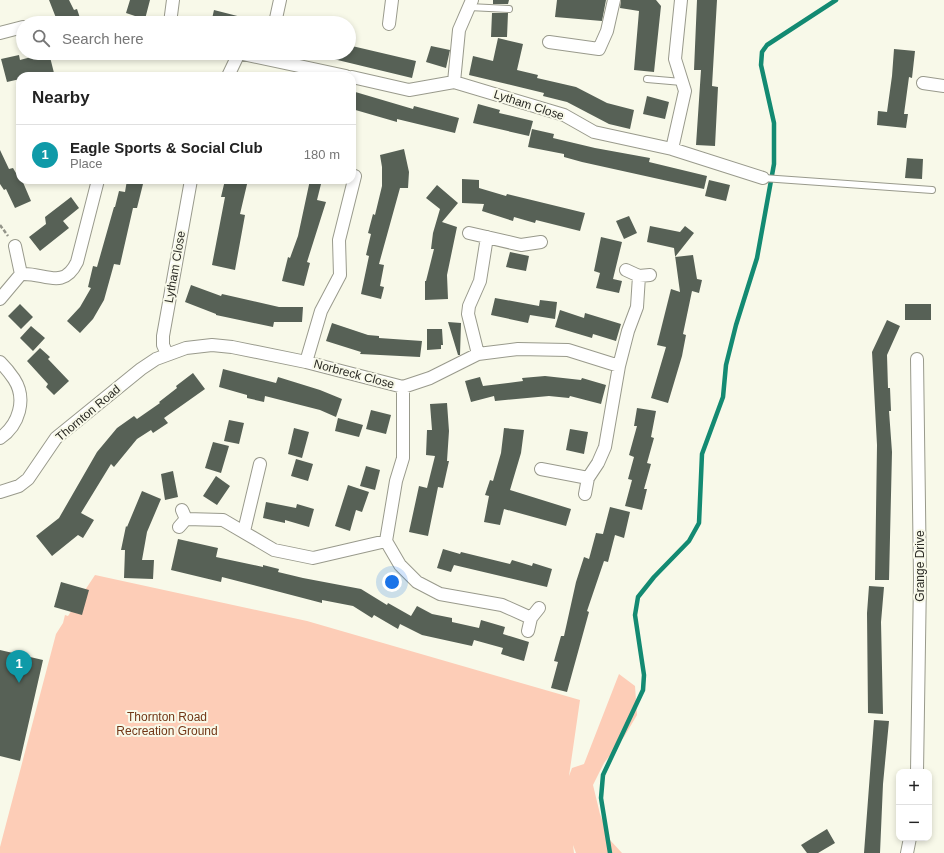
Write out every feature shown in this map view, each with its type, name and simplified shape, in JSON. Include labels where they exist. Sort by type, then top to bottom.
[{"type":"street","points":[[171,16],[174,0]]},
{"type":"street","points":[[277,16],[280,0]]},
{"type":"street","points":[[389,24],[392,0]]},
{"type":"street","points":[[549,42],[599,48],[607,31],[614,0]]},
{"type":"street","points":[[672,149],[685,91],[675,59],[681,0]]},
{"type":"street","points":[[454,82],[458,30],[470,4]]},
{"type":"street","points":[[0,33],[16,29]]},
{"type":"street","points":[[230,72],[236,60]]},
{"type":"street","points":[[283,60],[330,72]]},
{"type":"street","name":"Lytham Close","points":[[356,78],[409,90],[454,82],[564,115],[594,132],[672,149],[763,178]]},
{"type":"street","points":[[924,83],[944,86]]},
{"type":"street","points":[[0,299],[21,274],[59,279],[71,272],[77,262],[97,184]]},
{"type":"street","name":"Lytham Close","points":[[167,354],[163,345],[163,336],[190,184]]},
{"type":"street","name":"Norbreck Close","points":[[306,362],[321,311],[340,275],[339,240],[353,184]]},
{"type":"street","points":[[469,233],[520,245],[541,242]]},
{"type":"street","points":[[478,354],[468,314],[469,306],[480,281],[487,237]]},
{"type":"street","points":[[15,246],[21,274]]},
{"type":"street","points":[[585,494],[588,478],[598,463],[605,447],[619,366],[645,276],[626,270]]},
{"type":"street","name":"Norbreck Close","points":[[167,354],[186,348],[212,346],[232,348],[306,362],[403,387],[430,378],[478,354],[518,349],[568,350],[619,366]]},
{"type":"street","name":"Thornton Road","points":[[0,492],[19,486],[28,479],[56,438],[65,429],[148,364],[167,354]]},
{"type":"street","name":"Grange Drive","points":[[917,359],[920,556],[917,769]]},
{"type":"street","points":[[0,362],[18,387],[20,405],[16,420],[11,428],[0,438]]},
{"type":"street","name":"Norbreck Close","points":[[386,541],[396,481],[403,458],[403,387]]},
{"type":"street","points":[[244,531],[260,464]]},
{"type":"street","points":[[541,469],[588,478]]},
{"type":"street","points":[[182,518],[223,520],[274,550],[312,558],[386,541],[400,565],[417,582],[428,588],[440,594],[502,605],[531,618]]},
{"type":"street","points":[[528,630],[531,618],[539,608]]},
{"type":"street","points":[[907,853],[909,841]]},
{"type":"lane","points":[[470,4],[510,9]]},
{"type":"lane","points":[[647,79],[682,82]]},
{"type":"lane","points":[[763,178],[932,190]]},
{"type":"green space","name":"Thornton Road Recreation Ground","points":[[95,575],[307,621],[580,700],[569,776],[572,768],[584,764],[619,674],[635,686],[637,715],[624,737],[604,763],[593,785],[600,814],[610,840],[622,853],[576,853],[573,845],[574,853],[0,853],[0,847],[56,634],[63,623],[65,615],[68,616]]},
{"type":"building","points":[[49,0],[69,0],[74,10],[77,9],[79,16],[55,16]]},
{"type":"building","points":[[130,0],[150,0],[146,16],[135,16],[126,13]]},
{"type":"building","points":[[493,0],[509,0],[508,4],[493,4]]},
{"type":"building","points":[[557,0],[606,0],[602,21],[555,17]]},
{"type":"building","points":[[621,0],[656,0],[661,6],[654,72],[634,70],[639,11],[620,8]]},
{"type":"building","points":[[697,0],[717,0],[712,86],[718,87],[715,146],[696,145],[701,70],[694,70]]},
{"type":"building","points":[[214,10],[237,16],[213,16]]},
{"type":"building","points":[[492,13],[508,13],[507,37],[491,37]]},
{"type":"building","points":[[498,38],[523,44],[517,70],[538,75],[537,78],[576,87],[607,103],[634,110],[630,129],[609,124],[567,102],[543,96],[544,93],[469,75],[473,56],[493,61]]},
{"type":"building","points":[[431,46],[450,50],[446,68],[426,62]]},
{"type":"building","points":[[356,47],[416,61],[412,78],[337,60],[356,60]]},
{"type":"building","points":[[894,49],[915,51],[912,78],[909,77],[904,114],[908,114],[906,128],[877,125],[878,111],[887,112]]},
{"type":"building","points":[[16,56],[16,60],[51,60],[54,72],[16,72],[16,80],[7,82],[1,59]]},
{"type":"building","points":[[356,92],[413,109],[414,106],[459,118],[455,133],[397,119],[397,122],[356,110]]},
{"type":"building","points":[[647,96],[669,102],[665,119],[643,114]]},
{"type":"building","points":[[478,104],[500,110],[499,113],[533,121],[529,136],[473,123]]},
{"type":"building","points":[[532,129],[554,134],[553,138],[595,148],[650,158],[649,162],[707,176],[704,189],[582,162],[564,157],[564,154],[528,147]]},
{"type":"building","points":[[404,149],[409,172],[408,188],[400,188],[379,264],[384,265],[380,286],[384,287],[381,299],[361,294],[369,256],[366,255],[371,234],[368,233],[373,214],[375,215],[382,186],[382,167],[380,155]]},
{"type":"building","points":[[0,150],[9,169],[13,168],[16,173],[16,184],[24,184],[31,201],[15,208],[6,189],[4,190],[0,184]]},
{"type":"building","points":[[907,158],[923,159],[922,179],[905,178]]},
{"type":"building","points":[[462,179],[479,180],[479,188],[506,196],[507,194],[585,213],[580,231],[536,220],[535,223],[514,217],[513,221],[482,211],[484,204],[462,203]]},
{"type":"building","points":[[709,180],[730,185],[726,201],[705,196]]},
{"type":"building","points":[[126,184],[143,184],[137,208],[133,208],[120,265],[114,264],[104,300],[93,319],[80,333],[67,321],[80,307],[91,288],[88,287],[93,266],[97,267],[119,191],[125,192]]},
{"type":"building","points":[[224,184],[247,184],[240,214],[245,215],[235,270],[212,265],[225,197],[221,197]]},
{"type":"building","points":[[309,184],[321,184],[317,200],[326,202],[307,262],[310,263],[304,286],[282,281],[288,257],[290,258],[298,236]]},
{"type":"building","points":[[437,185],[458,203],[442,222],[457,227],[447,275],[448,299],[425,300],[425,281],[434,249],[431,249],[433,233],[440,209],[426,198]]},
{"type":"building","points":[[71,197],[79,208],[63,221],[69,228],[40,251],[29,237],[46,224],[45,217]]},
{"type":"building","points":[[629,216],[637,233],[624,239],[616,221]]},
{"type":"building","points":[[650,226],[680,232],[685,226],[694,233],[675,257],[674,248],[647,242]]},
{"type":"building","points":[[601,237],[622,242],[613,279],[622,281],[619,293],[596,288],[600,273],[594,271]]},
{"type":"building","points":[[510,252],[529,256],[526,271],[506,267]]},
{"type":"building","points":[[693,255],[697,279],[702,280],[699,293],[692,291],[683,334],[686,335],[682,356],[668,403],[651,398],[666,347],[657,345],[671,289],[680,292],[675,257]]},
{"type":"building","points":[[191,285],[221,296],[222,294],[279,307],[303,307],[302,322],[274,322],[273,327],[216,315],[185,302]]},
{"type":"building","points":[[495,298],[539,306],[540,300],[557,302],[555,319],[530,315],[528,323],[491,315]]},
{"type":"building","points":[[20,304],[33,317],[21,329],[8,316]]},
{"type":"building","points":[[905,304],[931,304],[931,320],[905,320]]},
{"type":"building","points":[[560,310],[584,318],[585,313],[621,324],[616,341],[593,334],[592,338],[555,327]]},
{"type":"building","points":[[887,320],[900,326],[887,355],[888,388],[890,388],[891,411],[889,411],[892,452],[889,580],[875,580],[877,445],[872,352]]},
{"type":"building","points":[[448,322],[461,323],[460,355],[458,355]]},
{"type":"building","points":[[332,323],[368,335],[379,336],[379,338],[422,341],[420,357],[360,354],[361,352],[326,341]]},
{"type":"building","points":[[31,326],[45,338],[33,351],[20,338]]},
{"type":"building","points":[[427,329],[442,329],[443,345],[441,345],[441,349],[427,350]]},
{"type":"building","points":[[40,348],[50,357],[48,359],[69,381],[54,395],[46,387],[48,384],[27,361]]},
{"type":"building","points":[[223,369],[276,383],[278,377],[320,390],[342,399],[336,417],[320,410],[265,396],[264,402],[247,398],[247,395],[219,387]]},
{"type":"building","points":[[193,373],[205,389],[164,418],[168,423],[153,433],[151,430],[137,439],[114,467],[111,464],[81,513],[94,520],[83,538],[78,535],[52,556],[36,536],[59,518],[97,452],[117,428],[134,416],[137,419],[160,403],[159,402],[177,388],[176,386]]},
{"type":"building","points":[[545,376],[581,380],[582,378],[606,385],[601,404],[570,396],[569,398],[549,396],[495,401],[494,396],[471,402],[465,381],[480,377],[483,386],[523,381],[522,378]]},
{"type":"building","points":[[447,403],[449,431],[447,461],[449,461],[443,488],[438,487],[428,536],[409,532],[419,486],[427,488],[435,456],[426,455],[427,430],[432,430],[430,404]]},
{"type":"building","points":[[637,408],[656,411],[651,437],[654,438],[647,463],[651,464],[644,489],[647,489],[642,510],[625,506],[632,480],[628,479],[634,457],[629,455],[637,426],[634,426]]},
{"type":"building","points":[[371,410],[391,415],[386,434],[366,429]]},
{"type":"building","points":[[338,418],[363,425],[359,437],[335,431]]},
{"type":"building","points":[[229,420],[244,423],[239,444],[224,441]]},
{"type":"building","points":[[294,428],[309,432],[302,458],[288,454]]},
{"type":"building","points":[[504,428],[524,430],[521,453],[510,490],[571,509],[566,526],[504,509],[500,525],[484,522],[489,496],[485,495],[490,480],[493,481],[501,453]]},
{"type":"building","points":[[570,429],[588,432],[584,454],[566,450]]},
{"type":"building","points":[[213,442],[229,446],[221,473],[205,468]]},
{"type":"building","points":[[296,459],[313,464],[308,481],[291,476]]},
{"type":"building","points":[[366,466],[380,470],[375,490],[360,486]]},
{"type":"building","points":[[173,471],[178,497],[165,500],[161,474]]},
{"type":"building","points":[[216,476],[230,486],[217,505],[203,496]]},
{"type":"building","points":[[348,485],[369,492],[362,512],[356,510],[350,531],[335,526]]},
{"type":"building","points":[[142,491],[161,499],[147,532],[142,560],[154,560],[153,579],[124,578],[125,550],[121,550],[126,526],[127,527]]},
{"type":"building","points":[[266,502],[296,508],[297,504],[314,509],[309,527],[285,520],[285,523],[263,518]]},
{"type":"building","points":[[610,507],[630,512],[624,538],[615,535],[608,562],[604,561],[587,611],[589,612],[567,692],[551,688],[558,662],[554,661],[561,636],[564,636],[576,582],[584,557],[589,559],[596,533],[603,534]]},
{"type":"building","points":[[178,539],[218,548],[216,557],[263,567],[263,565],[279,569],[278,572],[361,589],[387,605],[388,603],[411,616],[417,606],[432,614],[452,618],[452,622],[479,628],[481,620],[505,627],[503,634],[529,642],[524,661],[501,654],[503,648],[474,640],[472,646],[422,635],[400,624],[398,629],[374,615],[372,618],[353,606],[322,600],[322,603],[222,577],[221,582],[171,570]]},
{"type":"building","points":[[443,549],[510,564],[512,560],[532,566],[533,563],[552,569],[547,587],[454,565],[451,572],[437,568]]},
{"type":"building","points":[[61,582],[89,590],[82,615],[54,607]]},
{"type":"building","points":[[869,586],[884,587],[881,622],[883,714],[868,713],[867,613]]},
{"type":"building","points":[[0,650],[43,660],[20,761],[0,756]]},
{"type":"building","points":[[874,720],[889,721],[883,784],[880,853],[864,853]]},
{"type":"building","points":[[827,829],[835,843],[818,853],[807,853],[801,845]]},
{"type":"waterway","points":[[610,853],[601,798],[603,775],[643,690],[644,675],[635,615],[638,597],[654,577],[689,541],[699,523],[702,454],[723,397],[726,365],[736,325],[757,258],[774,164],[774,123],[761,65],[762,52],[767,45],[836,0]]},
{"type":"place","name":"Eagle Sports & Social Club","points":[[19,683]]}]
